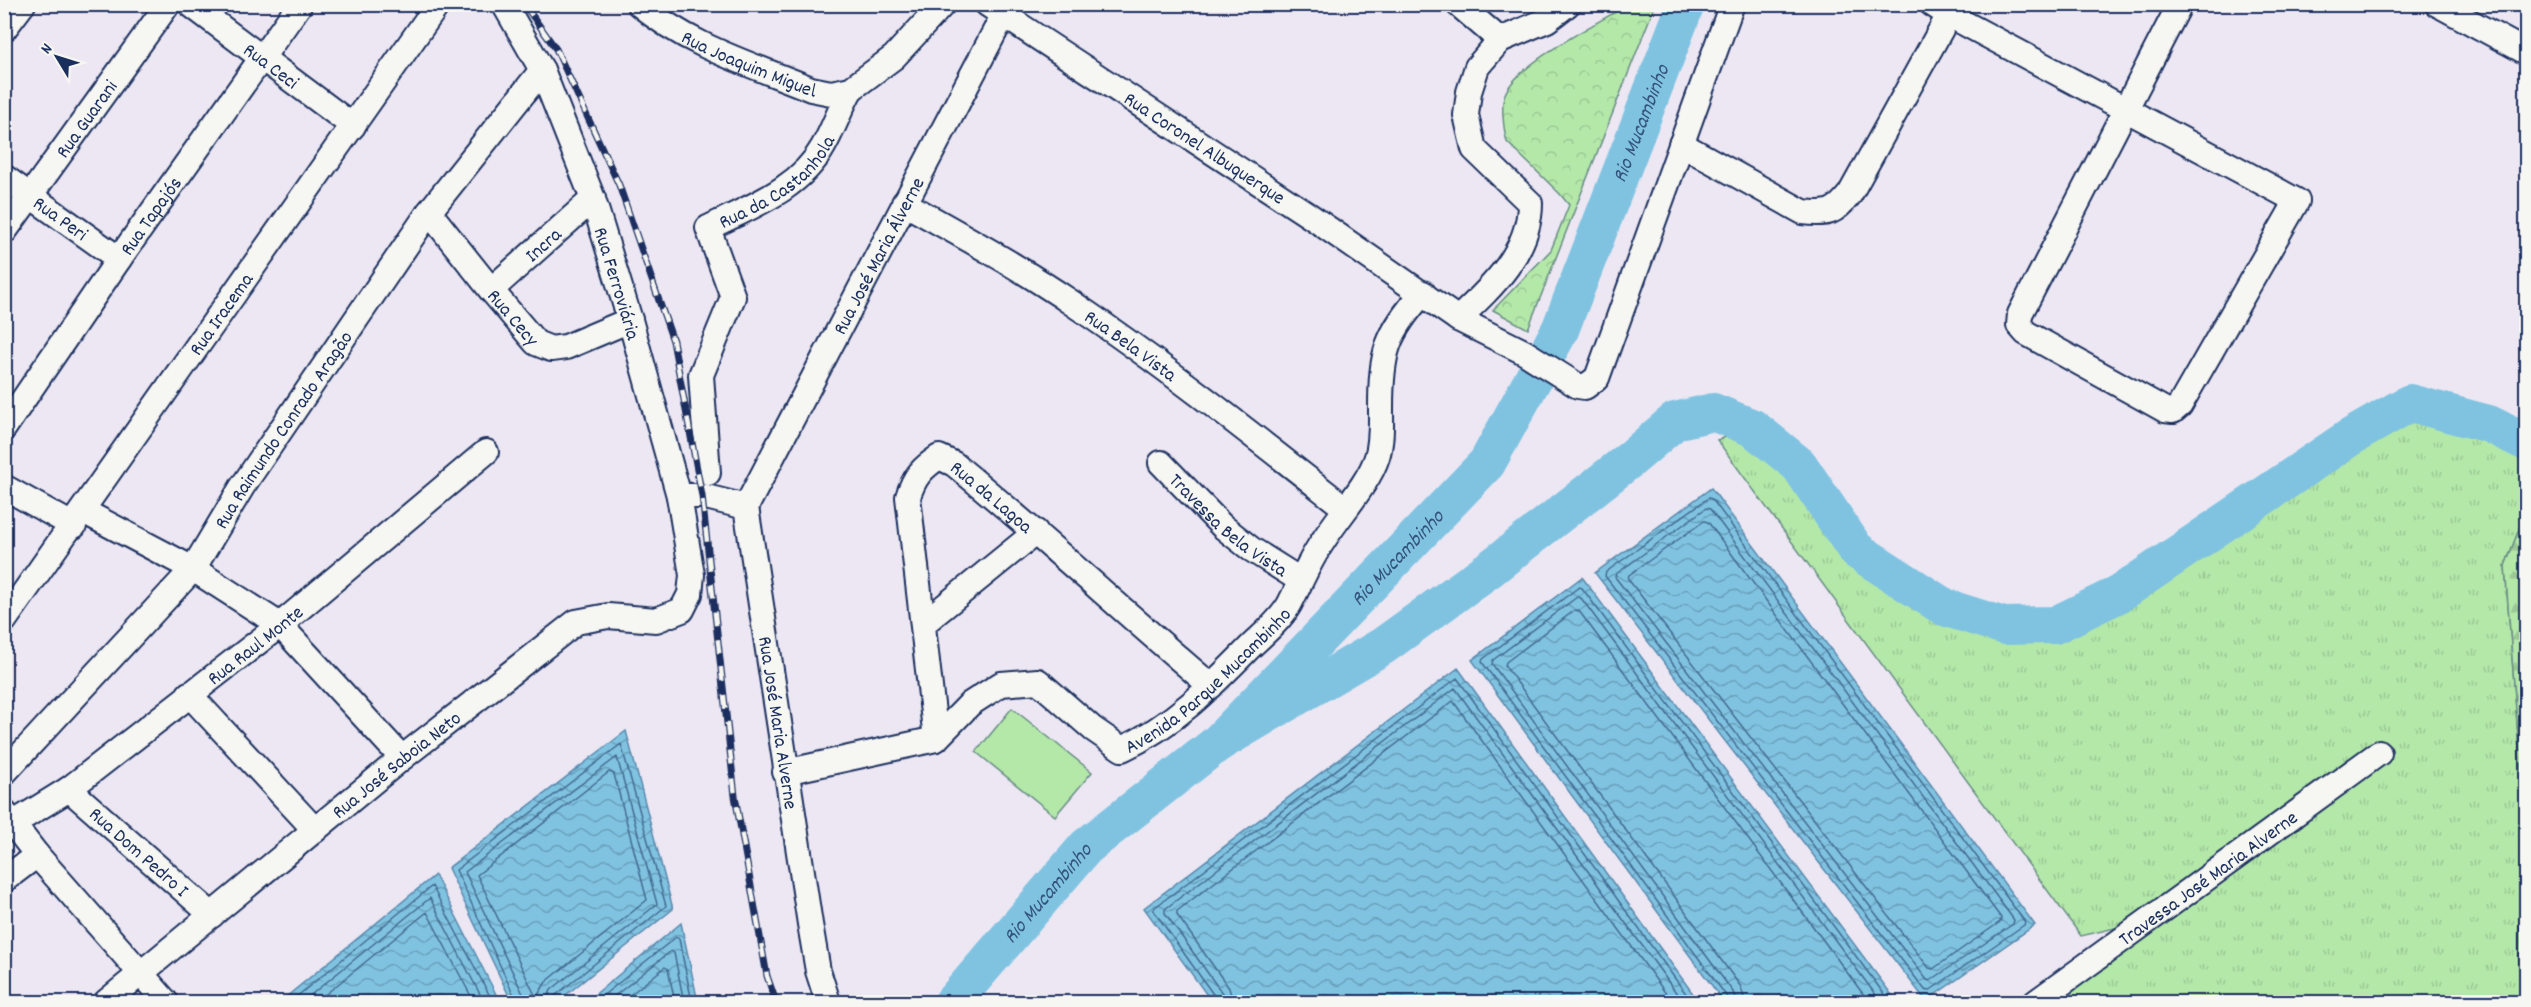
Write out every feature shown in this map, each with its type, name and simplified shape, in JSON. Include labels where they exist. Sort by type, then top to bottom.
[{"type":"street","points":[[4,30],[22,4]]},
{"type":"street","name":"Rua Guarani","points":[[4,232],[168,4]]},
{"type":"street","name":"Rua Ceci","points":[[190,4],[353,126]]},
{"type":"street","name":"Rua Tapajós","points":[[4,428],[119,259],[300,4]]},
{"type":"street","name":"Rua Iracema","points":[[4,621],[438,4]]},
{"type":"street","name":"Rua Ferroviária","points":[[504,4],[542,70],[593,199],[630,320],[679,496],[692,575]]},
{"type":"street","name":"Rua Joaquim Miguel","points":[[639,4],[657,20],[681,35],[811,89],[831,93],[852,89]]},
{"type":"street","points":[[852,89],[894,57],[943,4]]},
{"type":"street","points":[[1458,4],[1500,40]]},
{"type":"street","points":[[1458,319],[1484,295],[1515,259],[1530,217],[1530,203],[1474,149],[1466,115],[1468,92],[1477,67],[1500,40],[1547,20],[1568,4]]},
{"type":"street","points":[[1732,4],[1681,144],[1803,212],[1821,214],[1838,209],[1850,194],[1946,8],[2127,109],[2297,201],[2180,405],[2173,411],[2165,410],[2026,333],[2019,325],[2020,314],[2127,109],[2180,4]]},
{"type":"street","points":[[2437,4],[2526,52]]},
{"type":"street","name":"Rua Coronel Albuquerque","points":[[999,8],[1423,293],[1458,319],[1532,357],[1578,386],[1588,386],[1598,378],[1681,144]]},
{"type":"street","name":"Rua José Maria Álverne","points":[[746,507],[904,203],[999,8]]},
{"type":"street","name":"Rua Raimundo Conrado Aragão","points":[[4,773],[193,569],[242,487],[429,212],[542,70]]},
{"type":"street","name":"Rua da Castanhola","points":[[708,473],[701,375],[733,297],[708,228],[787,187],[806,171],[824,147],[840,108],[852,89]]},
{"type":"street","name":"Rua Peri","points":[[4,177],[119,259]]},
{"type":"street","name":"Incra","points":[[490,290],[593,199]]},
{"type":"street","name":"Rua Bela Vista","points":[[904,203],[984,247],[1072,302],[1211,402],[1345,508]]},
{"type":"street","name":"Rua Cecy","points":[[429,212],[490,290],[536,343],[551,349],[566,347],[630,320]]},
{"type":"street","name":"Avenida Parque Mucambinho","points":[[936,739],[970,704],[1001,684],[1038,681],[1093,729],[1122,749],[1143,740],[1163,726],[1211,686],[1277,620],[1288,605],[1321,542],[1377,459],[1380,443],[1381,383],[1387,345],[1401,318],[1423,293]]},
{"type":"street","name":"Rua Raul Monte","points":[[9,818],[69,789],[280,625],[486,452]]},
{"type":"street","name":"Rua da Lagoa","points":[[936,739],[908,496],[914,479],[925,466],[939,458],[954,464],[1036,532],[1141,627],[1211,686]]},
{"type":"street","name":"Travessa Bela Vista","points":[[1161,463],[1222,526],[1251,549],[1300,580]]},
{"type":"street","points":[[4,487],[193,569],[280,625],[402,758]]},
{"type":"street","points":[[679,496],[702,496],[746,507]]},
{"type":"street","name":"Rua José Maria Alverne","points":[[746,507],[785,772],[814,947],[828,1002]]},
{"type":"street","points":[[924,623],[1036,532]]},
{"type":"street","name":"Rua José Saboia Neto","points":[[106,1002],[402,758],[576,622],[608,616],[656,620],[682,610],[690,594],[692,575]]},
{"type":"street","points":[[189,694],[315,830]]},
{"type":"street","points":[[785,772],[936,739]]},
{"type":"street","name":"Travessa José Maria Alverne","points":[[2036,1002],[2379,753]]},
{"type":"street","name":"Rua Dom Pedro I","points":[[69,789],[212,915]]},
{"type":"street","points":[[9,818],[37,855],[166,1002]]},
{"type":"street","points":[[4,880],[37,855]]},
{"type":"green space","points":[[1628,5],[1655,5],[1528,329],[1493,310],[1551,250],[1569,205],[1507,142],[1503,120],[1504,97],[1510,85],[1539,58]]},
{"type":"green space","points":[[2410,403],[2489,424],[2526,442],[2526,511],[2505,566],[2521,775],[2519,961],[2524,1002],[2036,1002],[2149,920],[2081,936],[1717,440],[1753,428],[1799,465],[1856,550],[1944,607],[2004,626],[2055,625],[2119,594],[2349,438]]},
{"type":"green space","points":[[2526,511],[2526,1002],[2524,1002],[2519,961],[2521,775],[2505,566]]},
{"type":"green space","points":[[1012,708],[1092,772],[1055,816],[976,752]]},
{"type":"water","points":[[1711,488],[2035,925],[1926,1001],[1595,573]]},
{"type":"water","points":[[1582,577],[1897,1002],[1724,1002],[1472,660]]},
{"type":"water","points":[[1458,668],[1699,1002],[1212,1002],[1144,908]]},
{"type":"water","points":[[626,731],[673,909],[557,1002],[512,1002],[448,868]]},
{"type":"water","points":[[435,875],[500,1002],[280,1002]]},
{"type":"water","points":[[681,923],[698,1002],[586,1002]]},
{"type":"waterway","name":"Rio Mucambinho","points":[[953,1002],[1086,847],[1218,743],[1487,463],[1560,330],[1686,4]]},
{"type":"waterway","points":[[1218,743],[1383,646],[1491,568],[1632,458],[1675,421],[1713,412],[1753,428],[1799,465],[1856,550],[1944,607],[2004,626],[2055,625],[2119,594],[2349,438],[2410,403],[2489,424],[2526,442]]},
{"type":"railway","points":[[524,4],[556,49],[619,185],[673,341],[702,496],[735,796],[767,976],[776,1002]]}]
